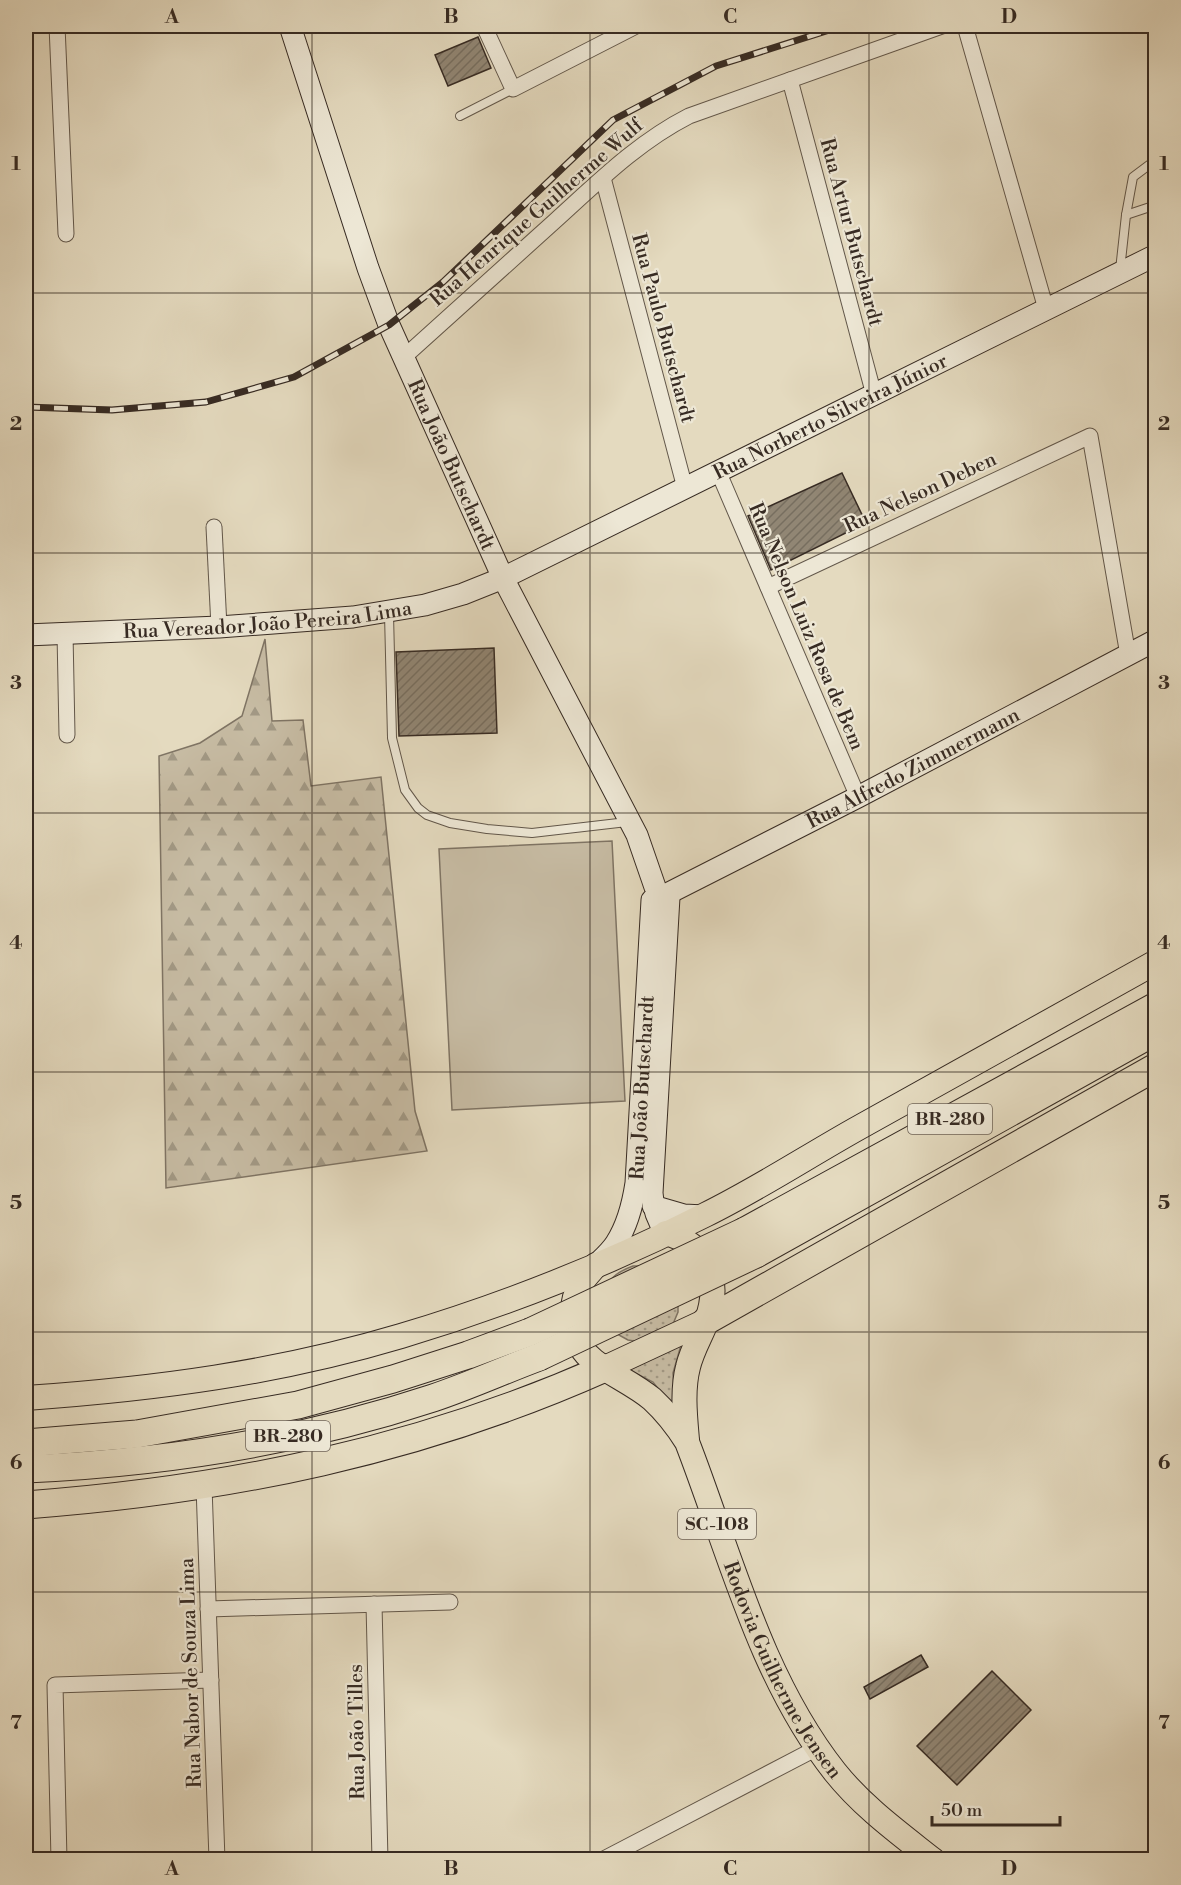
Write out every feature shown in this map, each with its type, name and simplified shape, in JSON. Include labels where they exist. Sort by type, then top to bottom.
[{"type":"highway","name":"BR-280","points":[[26,1443],[137,1434],[298,1405],[393,1379],[530,1332],[751,1243],[1155,1006]]},
{"type":"highway","name":"BR-280","points":[[26,1469],[115,1463],[273,1439],[355,1420],[434,1398],[539,1357],[1155,1031]]},
{"type":"highway","points":[[716,1316],[1155,1067]]},
{"type":"highway","points":[[26,1505],[144,1495],[204,1486],[277,1473],[359,1454],[441,1431],[577,1381],[605,1368]]},
{"type":"main road","name":"Rua João Butschardt","points":[[290,26],[368,268],[403,357],[503,578],[630,822],[661,894],[652,1181],[653,1206],[658,1221],[666,1233]]},
{"type":"main road","name":"Rua Norberto Silveira Júnior","points":[[503,578],[1155,255]]},
{"type":"main road","name":"Rua Vereador João Pereira Lima","points":[[26,635],[312,622],[389,612],[464,594],[503,578]]},
{"type":"main road","name":"Rua Alfredo Zimmermann","points":[[661,894],[858,797],[1155,640]]},
{"type":"main road","name":"Rua João Butschardt","points":[[597,1265],[616,1243],[625,1225],[636,1183],[661,894]]},
{"type":"main road","points":[[26,1398],[178,1384],[256,1372],[402,1336],[520,1296],[597,1265],[704,1216],[1155,962]]},
{"type":"main road","points":[[653,1206],[684,1215],[704,1216]]},
{"type":"main road","points":[[597,1265],[581,1283],[575,1298],[572,1318],[574,1332],[583,1350],[593,1361],[605,1368],[716,1316],[712,1283],[701,1255],[680,1238],[666,1233]]},
{"type":"main road","name":"Rodovia Guilherme Jensen","points":[[687,1442],[685,1414],[688,1368],[716,1316]]},
{"type":"main road","name":"Rodovia Guilherme Jensen","points":[[605,1368],[646,1395],[666,1413],[687,1442],[766,1651],[789,1701],[817,1748],[857,1797],[933,1860]]},
{"type":"main road","points":[[577,1381],[596,1380],[646,1395]]},
{"type":"street","points":[[57,26],[66,234]]},
{"type":"street","points":[[484,26],[513,89],[636,26]]},
{"type":"street","name":"Rua Henrique Guilherme Wulf","points":[[403,357],[603,178],[662,130],[689,116],[942,26]]},
{"type":"street","points":[[965,26],[1046,309]]},
{"type":"street","name":"Rua Artur Butschardt","points":[[790,80],[874,394]]},
{"type":"street","name":"Rua Paulo Butschardt","points":[[603,178],[685,488]]},
{"type":"street","name":"Rua Nelson Deben","points":[[768,587],[1090,436],[1128,655]]},
{"type":"street","name":"Rua Nelson Luiz Rosa de Bem","points":[[718,471],[858,797]]},
{"type":"street","points":[[213,527],[219,627]]},
{"type":"street","points":[[65,633],[68,735]]},
{"type":"street","name":"Rua Nabor de Souza Lima","points":[[204,1486],[217,1860]]},
{"type":"street","points":[[208,1609],[450,1602]]},
{"type":"street","name":"Rua João Tilles","points":[[374,1604],[380,1860]]},
{"type":"street","points":[[59,1860],[55,1685],[211,1680]]},
{"type":"street","points":[[602,1860],[817,1748]]},
{"type":"lane","points":[[460,116],[513,89]]},
{"type":"lane","points":[[1120,273],[1126,215],[1133,177],[1155,163]]},
{"type":"lane","points":[[1126,215],[1155,205]]},
{"type":"lane","points":[[389,612],[392,738],[405,790],[418,808],[427,815],[450,823],[532,833],[630,822]]},
{"type":"green space","points":[[265,639],[272,721],[303,720],[311,786],[381,777],[415,1111],[427,1151],[166,1188],[159,756],[200,743],[242,716]]},
{"type":"green space","points":[[612,841],[625,1101],[452,1110],[439,849]]},
{"type":"green space","points":[[633,1266],[645,1266],[678,1300],[678,1312],[673,1324],[640,1342],[628,1340],[617,1334],[604,1289],[616,1274]]},
{"type":"green space","points":[[681,1345],[673,1373],[675,1410],[653,1382],[629,1370]]},
{"type":"building","points":[[478,37],[491,68],[448,86],[435,55]]},
{"type":"building","points":[[842,473],[866,523],[771,570],[748,516]]},
{"type":"building","points":[[494,648],[497,733],[399,736],[396,652]]},
{"type":"building","points":[[921,1655],[928,1667],[870,1699],[864,1687]]},
{"type":"building","points":[[992,1671],[1031,1710],[957,1785],[917,1746]]},
{"type":"railway","points":[[26,407],[112,410],[206,402],[294,377],[389,325],[443,282],[613,120],[716,66],[842,26]]}]
